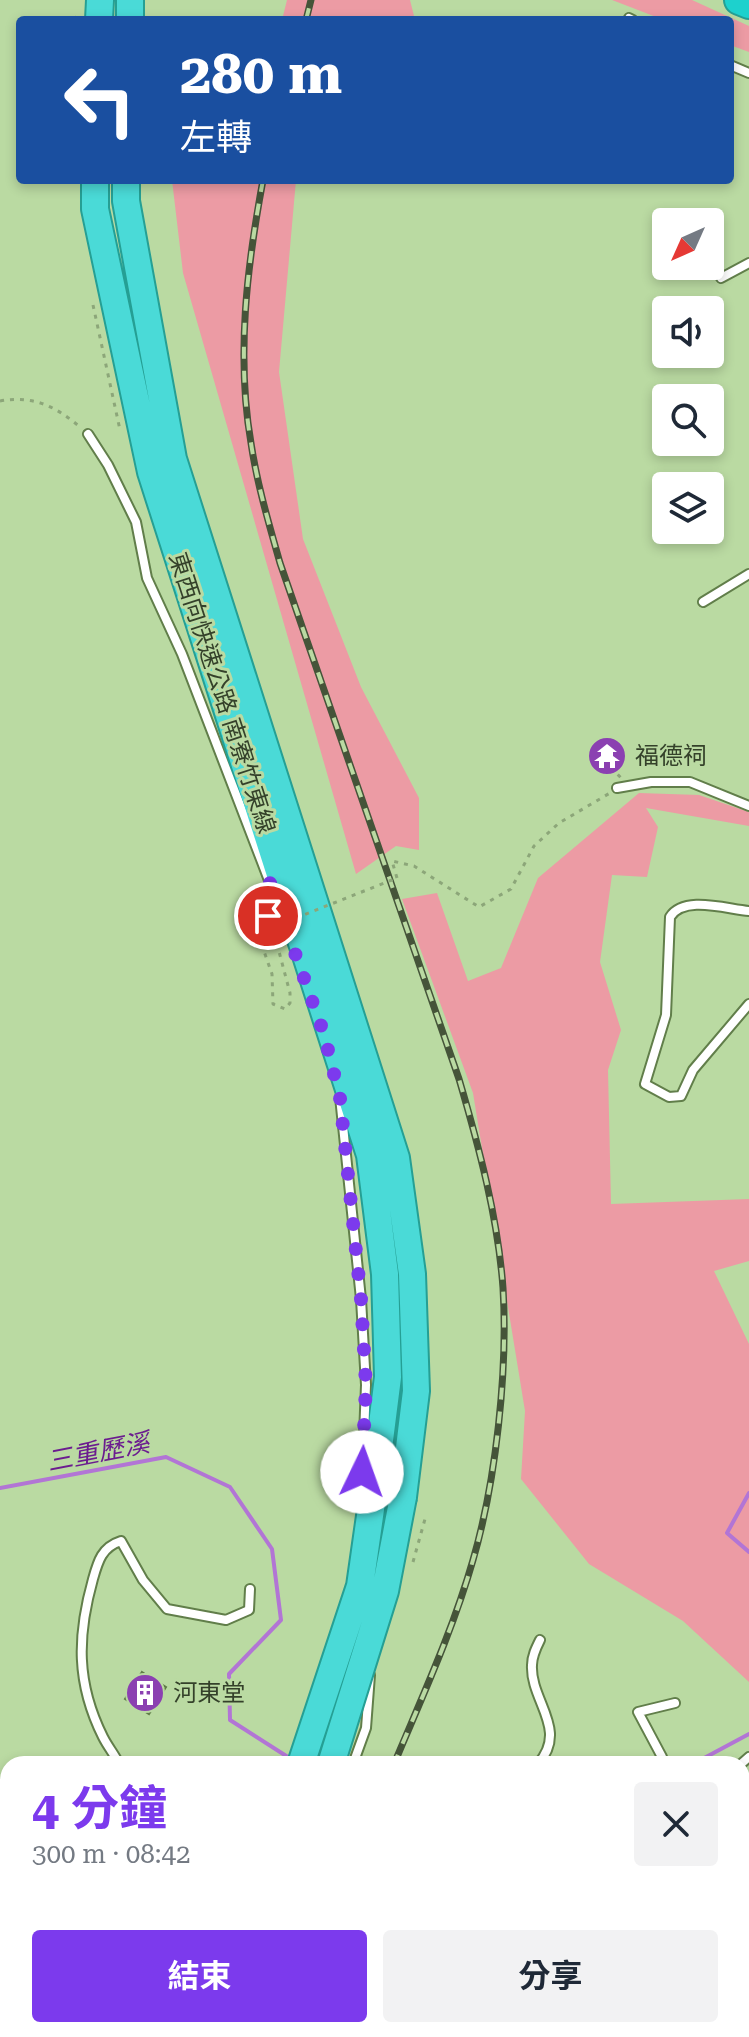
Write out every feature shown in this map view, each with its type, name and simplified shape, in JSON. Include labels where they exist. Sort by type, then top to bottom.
[{"type":"highway","points":[[87,16],[100,0]]},
{"type":"highway","points":[[739,0],[749,4]]},
{"type":"highway","name":"東西向快速公路 南寮竹東線","points":[[95,184],[95,209],[151,472],[370,1155],[385,1274],[388,1377],[360,1586],[304,1756]]},
{"type":"highway","name":"東西向快速公路 南寮竹東線","points":[[126,184],[126,201],[173,459],[396,1158],[412,1274],[416,1391],[403,1497],[385,1591],[333,1756]]},
{"type":"lane","points":[[724,276],[749,263]]},
{"type":"lane","points":[[88,434],[108,465],[136,522],[147,578],[182,654],[271,888]]},
{"type":"lane","points":[[703,602],[749,574]]},
{"type":"lane","points":[[617,788],[651,782],[690,782],[749,806]]},
{"type":"lane","points":[[748,1004],[693,1070],[681,1096],[669,1097],[645,1084],[666,1015],[670,917],[677,908],[689,905],[749,911]]},
{"type":"lane","points":[[281,914],[324,1034],[340,1098],[361,1299],[366,1385],[362,1472],[365,1598]]},
{"type":"lane","points":[[114,1756],[103,1737],[83,1681],[80,1640],[84,1613],[102,1554],[110,1544],[121,1541],[143,1580],[167,1609],[226,1620],[249,1610],[250,1589]]},
{"type":"lane","points":[[355,1756],[366,1728],[369,1699],[371,1653],[367,1612]]},
{"type":"lane","points":[[540,1640],[531,1667],[551,1738],[544,1756]]},
{"type":"lane","points":[[661,1756],[638,1712],[675,1703]]},
{"type":"path","points":[[0,401],[15,398],[56,406],[88,434]]},
{"type":"path","points":[[267,875],[264,899],[290,993],[290,1003],[285,1009],[273,1004],[272,974],[259,937],[268,929],[397,878],[392,861],[414,866],[479,907],[511,889],[534,846],[559,823],[617,788]]},
{"type":"shaded area","points":[[287,0],[410,0],[414,16],[283,16]]},
{"type":"shaded area","points":[[612,0],[692,0],[727,16],[654,16]]},
{"type":"shaded area","points":[[734,19],[749,26],[749,52],[734,46]]},
{"type":"shaded area","points":[[172,184],[296,184],[279,372],[303,539],[361,687],[419,798],[419,850],[396,846],[356,874],[183,273]]},
{"type":"shaded area","points":[[639,793],[699,795],[749,812],[749,826],[646,808],[658,827],[647,877],[612,875],[600,962],[621,1030],[608,1070],[611,1204],[749,1199],[749,1261],[714,1271],[749,1344],[749,1682],[683,1621],[589,1564],[521,1479],[525,1411],[473,1093],[402,899],[437,893],[468,981],[501,968],[538,878]]},
{"type":"building","name":"河東堂","points":[[142,1672],[166,1687],[149,1714],[125,1699]]},
{"type":"waterway","name":"三重歷溪","points":[[0,1488],[166,1457],[230,1487],[272,1549],[281,1620],[229,1674],[230,1720],[286,1756]]},
{"type":"waterway","name":"三重歷溪","points":[[749,1493],[727,1533],[749,1552]]},
{"type":"waterway","name":"三重歷溪","points":[[708,1756],[749,1734]]},
{"type":"railway","points":[[307,16],[311,0]]},
{"type":"railway","points":[[262,184],[248,278],[244,344],[247,410],[257,474],[280,563],[459,1079],[487,1183],[503,1288],[502,1389],[494,1461],[481,1529],[456,1612],[397,1756]]},
{"type":"place","name":"福德祠","points":[[607,756]]},
{"type":"place","name":"河東堂","points":[[145,1693]]},
{"type":"route","points":[[268,916],[264,899],[267,875],[324,1034],[340,1098],[361,1299],[366,1385],[362,1472]]}]
